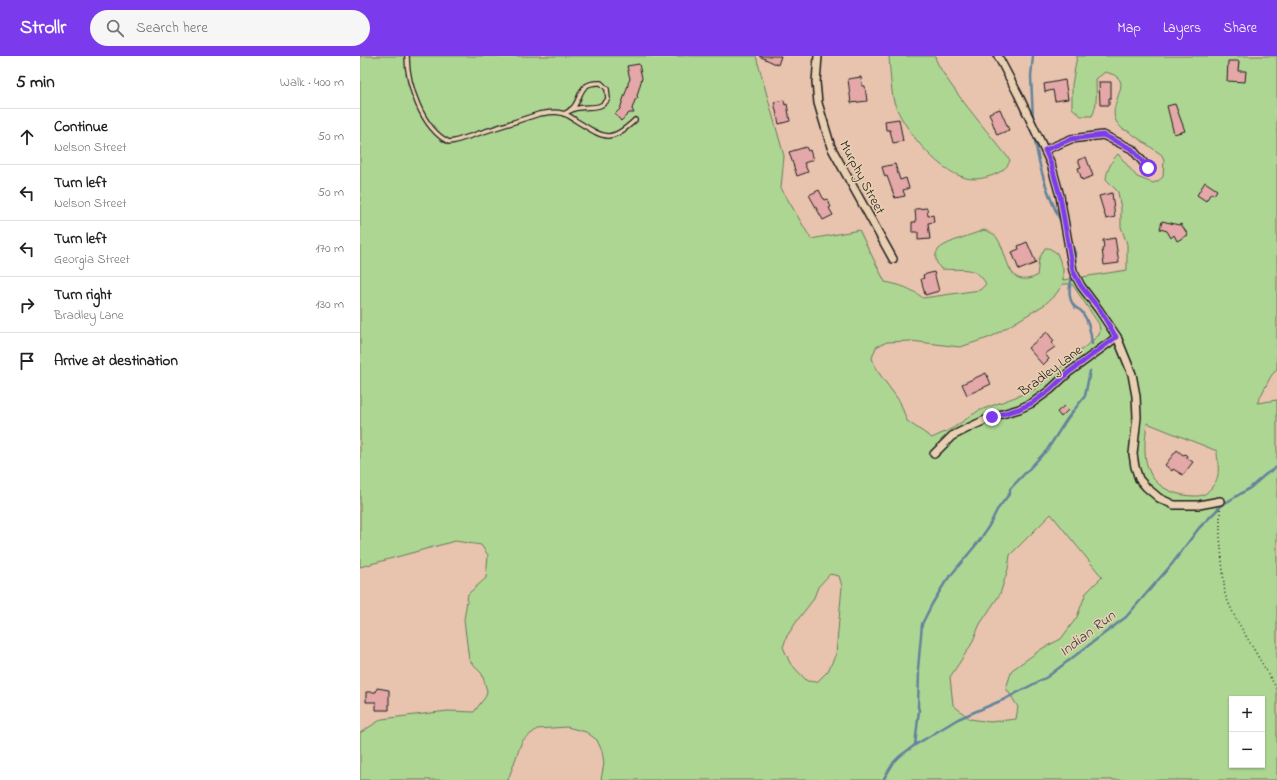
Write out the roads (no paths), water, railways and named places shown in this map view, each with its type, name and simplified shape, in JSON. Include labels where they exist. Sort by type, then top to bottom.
[{"type":"street","name":"Murphy Street","points":[[818,56],[816,82],[818,102],[831,147],[893,260]]},
{"type":"street","points":[[998,56],[1018,94],[1051,164],[1060,196],[1073,271],[1081,286],[1100,310],[1116,337],[1132,374],[1136,396],[1133,454],[1139,479],[1159,498],[1174,505],[1199,506],[1220,501]]},
{"type":"street","points":[[1045,150],[1071,139],[1103,135],[1132,149],[1148,168]]},
{"type":"street","name":"Bradley Lane","points":[[934,454],[952,436],[992,417],[1019,409],[1032,403],[1050,390],[1068,373],[1116,337]]},
{"type":"lane","points":[[407,56],[410,83],[418,105],[437,134],[449,142],[540,114],[560,112],[605,137],[624,131],[635,120]]},
{"type":"lane","points":[[564,114],[570,110],[574,108],[586,86],[592,83],[601,83],[607,88],[608,99],[604,105],[570,110]]},
{"type":"waterway","points":[[1033,56],[1031,76],[1033,119]]},
{"type":"waterway","points":[[1034,134],[1044,180],[1062,224]]},
{"type":"waterway","points":[[1072,245],[1076,256],[1074,265]]},
{"type":"waterway","points":[[1073,274],[1070,299],[1075,307],[1081,311],[1088,323],[1092,344]]},
{"type":"waterway","points":[[915,745],[919,710],[918,669],[922,624],[946,581],[980,540],[997,510],[1010,493],[1010,489],[1047,450],[1067,419],[1085,396],[1090,371]]},
{"type":"waterway","name":"Indian Run","points":[[883,780],[894,762],[915,745],[958,719],[1005,699],[1047,677],[1126,617],[1172,564],[1199,528],[1222,505],[1250,488],[1266,474],[1277,467]]}]
